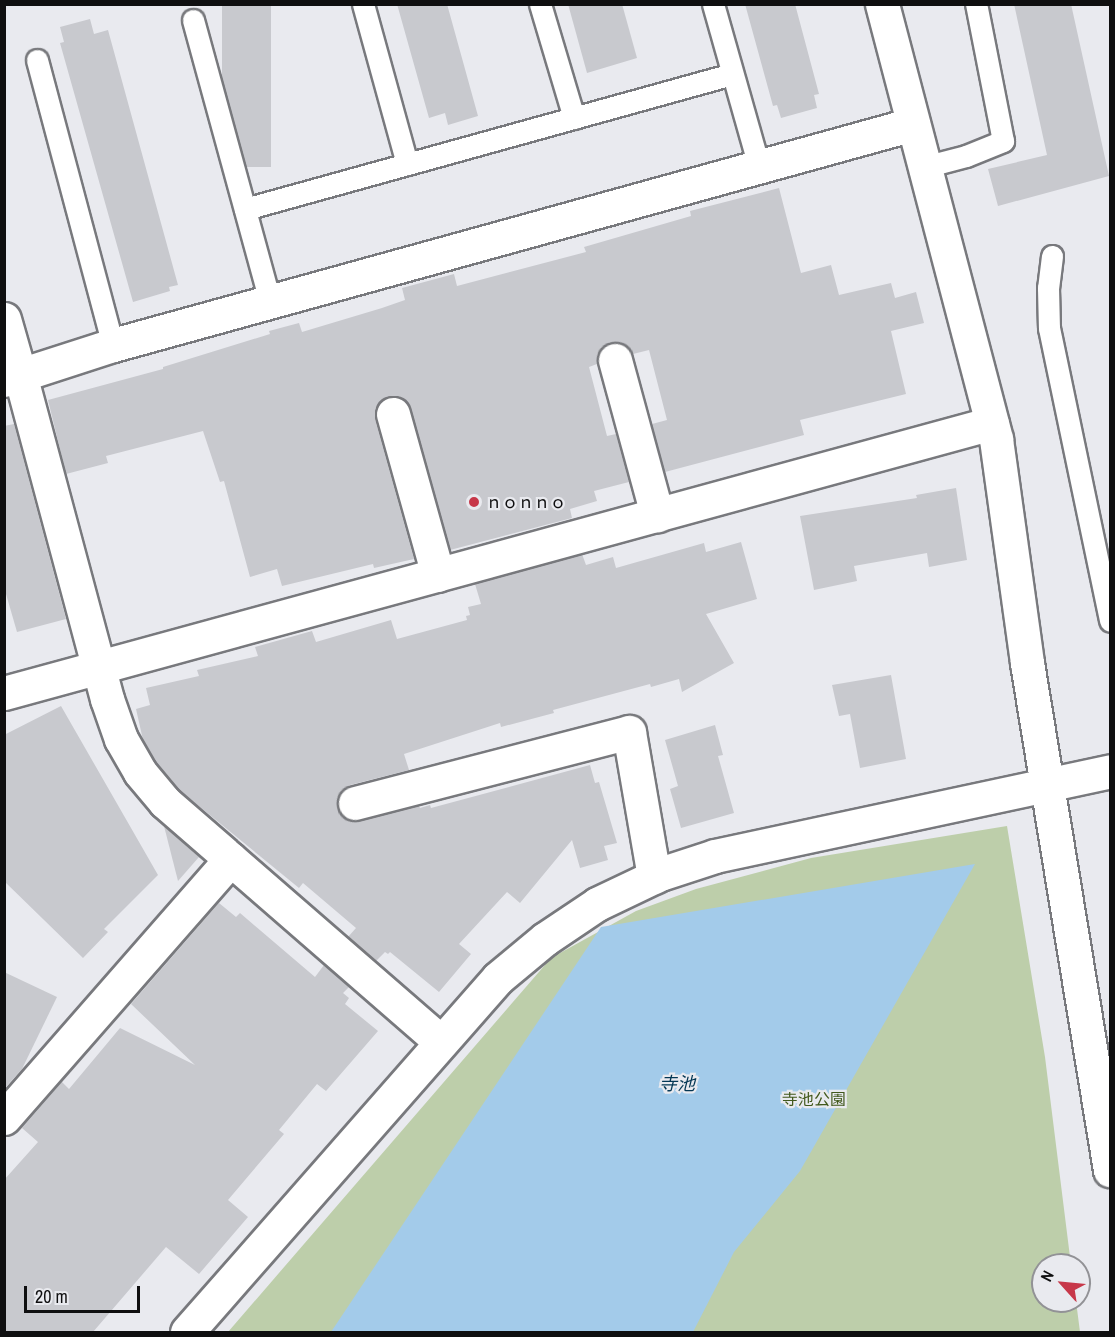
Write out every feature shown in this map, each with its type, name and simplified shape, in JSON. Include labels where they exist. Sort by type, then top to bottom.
[{"type":"street","points":[[882,4],[992,423],[1047,784],[1110,1170]]},
{"type":"street","points":[[12,378],[113,345],[913,124]]},
{"type":"street","points":[[4,319],[12,378],[99,668],[121,739],[140,772],[165,802],[441,1042]]},
{"type":"street","points":[[615,360],[657,515]]},
{"type":"street","points":[[393,414],[438,575]]},
{"type":"street","points":[[4,693],[992,423]]},
{"type":"street","points":[[355,803],[629,732],[654,877]]},
{"type":"street","points":[[187,1332],[498,978],[545,939],[597,904],[654,877],[715,856],[1110,771]]},
{"type":"street","points":[[4,1118],[231,859]]},
{"type":"lane","points":[[363,4],[407,164]]},
{"type":"lane","points":[[540,4],[574,118]]},
{"type":"lane","points":[[713,4],[759,167]]},
{"type":"lane","points":[[924,167],[966,156],[1003,141],[976,4]]},
{"type":"lane","points":[[193,20],[270,302]]},
{"type":"lane","points":[[37,60],[113,345]]},
{"type":"lane","points":[[245,209],[732,74]]},
{"type":"lane","points":[[1053,256],[1048,288],[1049,328],[1110,621]]},
{"type":"green space","name":"寺池公園","points":[[1007,826],[1045,1057],[1070,1253],[1031,1253],[1031,1313],[1078,1313],[1080,1332],[228,1332],[551,958],[636,911],[696,889],[811,858]]},
{"type":"water","name":"寺池","points":[[975,864],[800,1171],[734,1252],[693,1332],[331,1332],[601,927]]},
{"type":"building","points":[[222,4],[271,4],[271,167],[222,167]]},
{"type":"building","points":[[397,4],[447,4],[478,116],[448,125],[445,113],[429,118]]},
{"type":"building","points":[[568,4],[622,4],[637,58],[587,73]]},
{"type":"building","points":[[745,4],[795,4],[819,94],[814,95],[817,108],[781,118],[777,105],[773,106]]},
{"type":"building","points":[[1014,4],[1071,4],[1109,176],[998,206],[988,169],[1047,155]]},
{"type":"building","points":[[90,19],[94,34],[108,30],[178,285],[169,287],[170,291],[133,302],[60,43],[64,42],[60,27]]},
{"type":"building","points":[[779,188],[801,273],[831,265],[839,295],[891,283],[895,298],[916,292],[924,323],[891,331],[906,394],[800,420],[804,435],[665,472],[652,424],[667,420],[649,350],[633,354],[628,346],[620,342],[610,342],[601,347],[597,355],[597,364],[589,367],[607,436],[616,434],[629,482],[594,491],[597,501],[570,509],[572,518],[450,550],[411,409],[406,401],[398,396],[387,396],[375,409],[375,419],[414,559],[374,568],[373,564],[282,586],[277,569],[250,577],[224,481],[220,482],[203,431],[106,456],[108,463],[66,474],[48,400],[163,369],[163,367],[270,334],[269,331],[299,323],[302,332],[382,308],[405,300],[402,288],[454,274],[457,286],[586,252],[584,247],[691,216],[690,211]]},
{"type":"building","points":[[14,424],[66,619],[17,632],[4,587],[4,426]]},
{"type":"building","points":[[956,488],[967,560],[929,567],[927,553],[854,566],[857,581],[814,590],[800,516],[917,498],[916,495]]},
{"type":"building","points":[[741,542],[757,599],[706,614],[734,663],[682,692],[679,679],[651,687],[650,684],[553,710],[554,713],[501,727],[500,723],[404,754],[409,770],[350,785],[341,790],[337,799],[337,808],[342,817],[349,821],[359,821],[419,806],[420,808],[430,805],[431,808],[590,765],[595,783],[599,782],[617,843],[604,846],[608,860],[580,868],[572,840],[520,903],[507,892],[459,944],[471,954],[439,992],[390,952],[388,954],[385,952],[376,961],[348,937],[356,928],[303,883],[299,888],[178,789],[155,761],[143,740],[136,709],[150,705],[146,688],[199,676],[197,670],[258,656],[255,647],[312,631],[316,642],[391,620],[397,639],[467,620],[466,616],[470,615],[468,607],[481,604],[475,584],[582,554],[586,565],[613,557],[616,568],[704,543],[706,552]]},
{"type":"building","points":[[891,675],[906,759],[860,768],[850,714],[839,716],[832,685]]},
{"type":"building","points":[[61,706],[158,875],[104,929],[108,932],[83,958],[4,881],[4,735]]},
{"type":"building","points":[[715,725],[723,755],[718,756],[734,813],[681,828],[670,789],[678,786],[665,740]]},
{"type":"building","points":[[164,826],[199,857],[178,881]]},
{"type":"building","points":[[219,903],[236,917],[240,913],[315,977],[324,965],[349,987],[343,993],[349,998],[345,1004],[378,1031],[326,1091],[317,1084],[279,1130],[284,1134],[228,1200],[248,1217],[199,1274],[166,1247],[93,1332],[4,1332],[4,1180],[38,1142],[22,1128],[62,1082],[69,1089],[120,1028],[195,1065],[131,1004]]},
{"type":"building","points":[[4,972],[57,997],[22,1069],[4,1089]]},
{"type":"place","name":"ｎｏｎｎｏ","points":[[474,502]]}]
